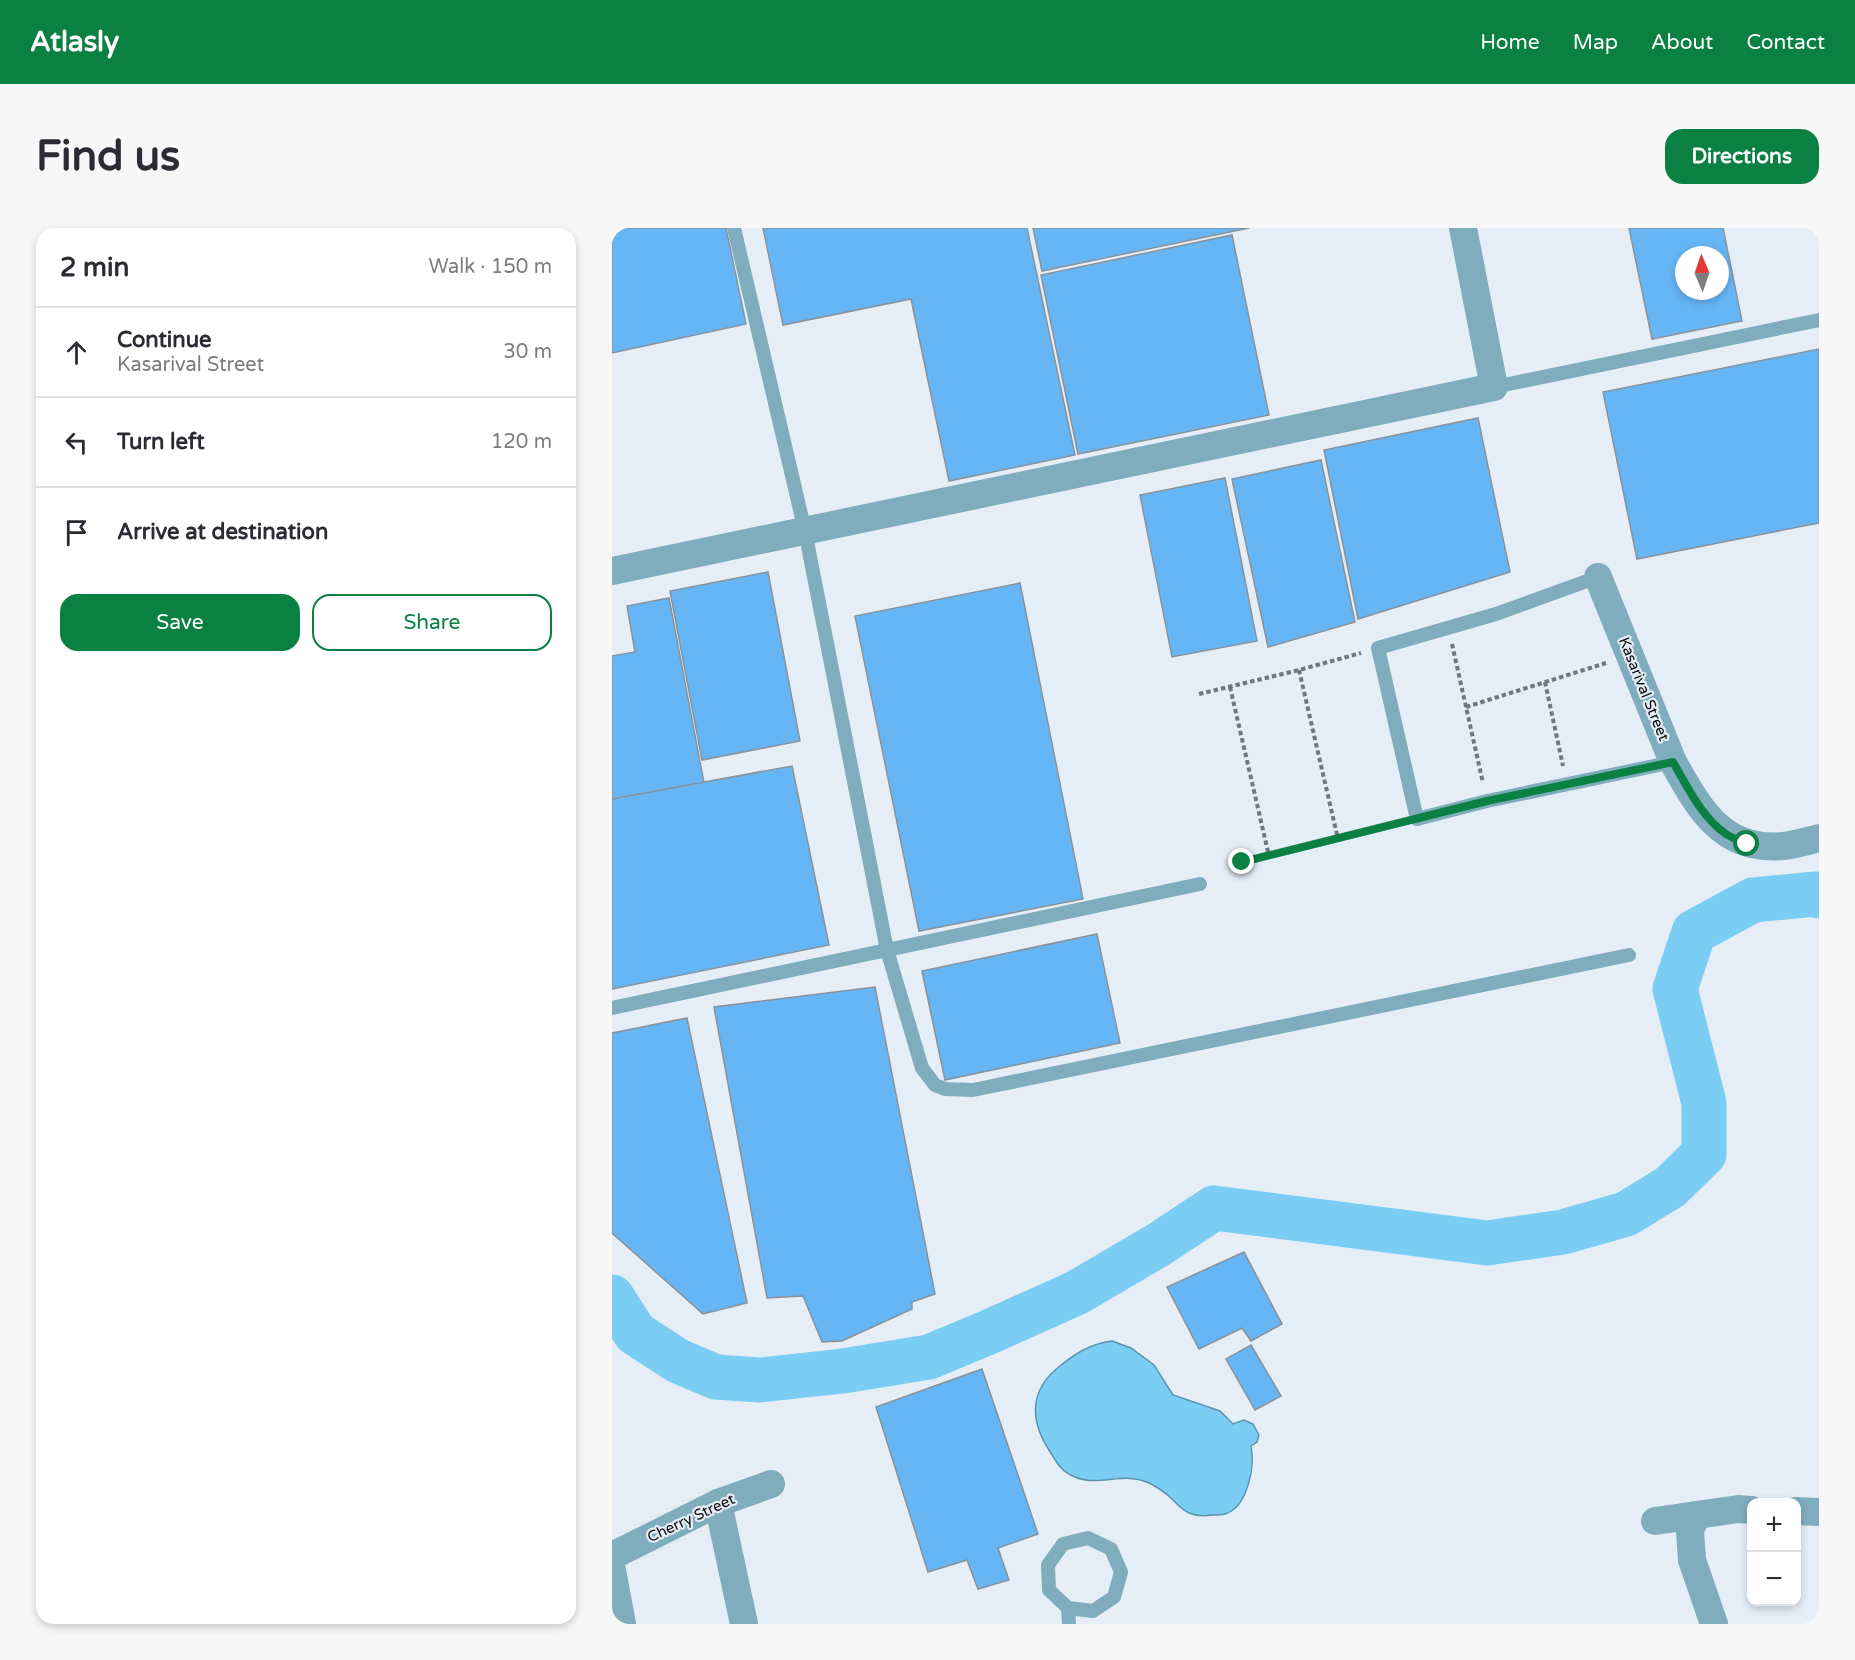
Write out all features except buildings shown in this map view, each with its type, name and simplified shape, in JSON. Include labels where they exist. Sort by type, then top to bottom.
[{"type":"street","points":[[612,571],[1494,387],[1462,228]]},
{"type":"street","name":"Kasarival Street","points":[[1598,578],[1673,762],[1708,817],[1725,834],[1747,844],[1782,846],[1819,838]]},
{"type":"street","name":"Cherry Street","points":[[612,1556],[718,1503],[771,1484]]},
{"type":"street","points":[[718,1503],[744,1624]]},
{"type":"street","points":[[1655,1521],[1747,1510]]},
{"type":"street","points":[[1801,1511],[1819,1512]]},
{"type":"street","points":[[1696,1515],[1690,1531],[1692,1560],[1714,1624]]},
{"type":"street","points":[[612,1570],[622,1624]]},
{"type":"lane","points":[[734,228],[805,531],[887,950],[922,1068],[935,1085],[945,1089],[973,1090],[1629,955]]},
{"type":"lane","points":[[1494,387],[1819,320]]},
{"type":"lane","points":[[1598,578],[1449,628],[1378,648],[1417,819],[1487,801],[1673,762]]},
{"type":"lane","points":[[612,1008],[1200,884]]},
{"type":"lane","points":[[1068,1608],[1093,1611],[1114,1597],[1122,1572],[1111,1549],[1088,1538],[1063,1544],[1048,1565],[1049,1590],[1068,1608],[1069,1624]]},
{"type":"path","points":[[1449,628],[1487,801]]},
{"type":"path","points":[[1199,694],[1378,648]]},
{"type":"path","points":[[1466,707],[1630,655]]},
{"type":"path","points":[[1299,670],[1338,839]]},
{"type":"path","points":[[1545,682],[1567,784]]},
{"type":"path","points":[[1230,687],[1269,856]]},
{"type":"path","points":[[1242,862],[1417,819]]},
{"type":"water","points":[[1112,1341],[1131,1348],[1154,1365],[1173,1395],[1220,1411],[1233,1424],[1244,1420],[1253,1424],[1259,1435],[1257,1442],[1251,1446],[1251,1474],[1244,1495],[1233,1510],[1221,1515],[1192,1514],[1149,1483],[1129,1478],[1089,1480],[1079,1478],[1066,1472],[1058,1464],[1038,1427],[1036,1405],[1038,1395],[1050,1375],[1072,1357],[1090,1347]]},
{"type":"waterway","points":[[612,1297],[635,1333],[678,1361],[716,1377],[760,1380],[843,1371],[929,1357],[1076,1293],[1158,1245],[1214,1208],[1487,1243],[1563,1232],[1626,1214],[1670,1187],[1704,1154],[1704,1103],[1675,989],[1694,932],[1753,900],[1816,894],[1819,896]]},
{"type":"route","points":[[1242,862],[1487,801],[1673,762],[1708,817],[1725,834],[1747,844]]}]
